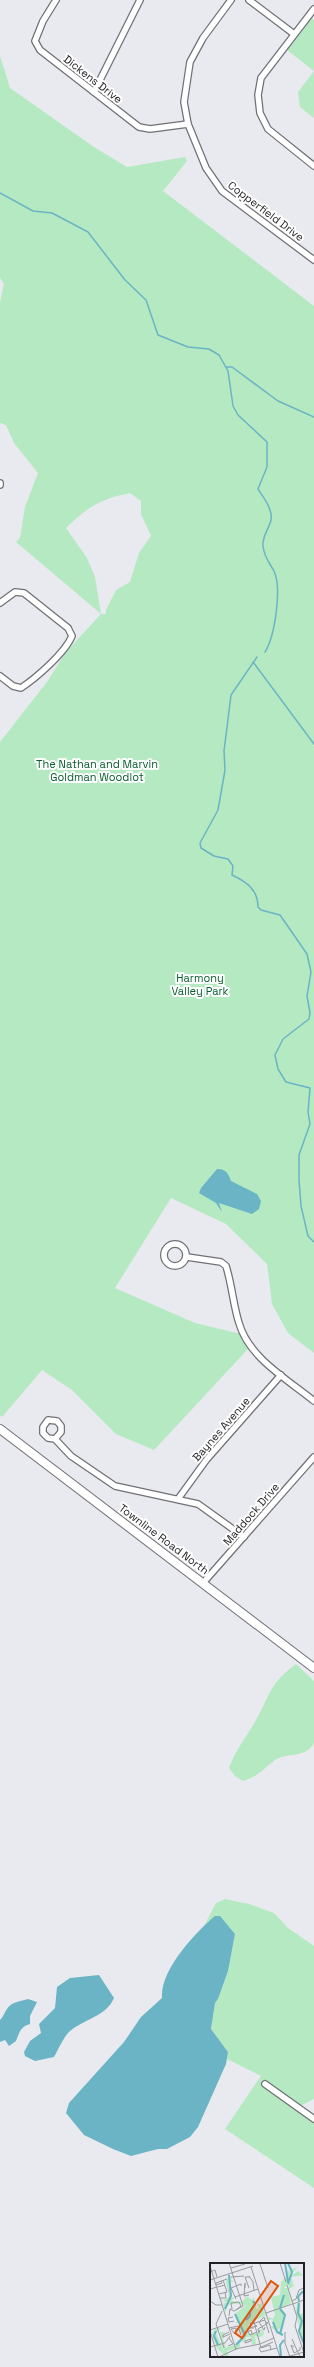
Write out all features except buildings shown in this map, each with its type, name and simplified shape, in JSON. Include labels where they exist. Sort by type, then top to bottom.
[{"type":"main road","name":"Townline Road North","points":[[0,1429],[314,1668]]},
{"type":"street","name":"Dickens Drive","points":[[56,0],[43,21],[35,41],[40,50],[139,127],[150,129],[188,124]]},
{"type":"street","points":[[94,92],[140,0]]},
{"type":"street","name":"Copperfield Drive","points":[[231,0],[203,38],[190,62],[184,102],[188,124],[206,168],[222,191],[314,260]]},
{"type":"street","points":[[249,0],[294,34]]},
{"type":"street","points":[[314,9],[261,78],[258,95],[260,113],[268,129],[314,166]]},
{"type":"street","points":[[0,604],[15,592],[24,593],[68,628],[72,636],[69,642],[50,663],[21,688],[13,686],[0,676]]},
{"type":"street","points":[[187,1257],[222,1262],[226,1266],[237,1317],[244,1337],[257,1354],[314,1400]]},
{"type":"street","name":"Baynes Avenue","points":[[178,1499],[207,1459],[282,1375]]},
{"type":"street","points":[[55,1439],[71,1456],[115,1486],[198,1504],[244,1537]]},
{"type":"street","name":"Maddock Drive","points":[[203,1583],[314,1458]]},
{"type":"street","points":[[265,2084],[314,2119]]},
{"type":"green space","points":[[312,18],[314,20],[314,71],[287,50]]},
{"type":"green space","points":[[0,56],[10,88],[94,147],[127,167],[185,157],[187,161],[163,191],[314,306],[314,1353],[288,1333],[272,1304],[267,1264],[226,1224],[171,1198],[115,1288],[195,1323],[241,1334],[248,1349],[154,1450],[116,1434],[72,1390],[42,1370],[2,1417],[0,1415],[0,742],[47,682],[66,652],[101,614],[16,542],[20,538],[25,507],[38,473],[14,443],[6,425],[0,423],[0,302],[4,284],[0,278]],"holes":[[[130,493],[141,501],[141,514],[151,536],[139,553],[130,582],[116,590],[106,610],[106,614],[101,614],[95,577],[87,558],[66,528],[88,509],[95,505],[111,498]]]},
{"type":"green space","points":[[314,71],[314,118],[300,107],[298,92]]},
{"type":"green space","points":[[296,1664],[314,1681],[314,1743],[306,1751],[275,1760],[257,1775],[243,1781],[235,1776],[229,1768],[231,1762],[255,1722],[271,1690],[280,1678]]},
{"type":"green space","points":[[225,1899],[249,1904],[274,1913],[288,1928],[314,1946],[314,2099],[298,2107],[314,2120],[314,2188],[225,2129],[261,2076],[227,2059],[228,2052],[211,2029],[215,2003],[218,1999],[228,1971],[235,1934],[204,1926],[216,1903]]},
{"type":"water","points":[[217,1169],[226,1172],[231,1181],[257,1194],[261,1201],[259,1209],[252,1214],[219,1203],[222,1212],[216,1203],[199,1193],[201,1188]]},
{"type":"water","points":[[215,1916],[220,1916],[235,1934],[228,1971],[218,1999],[215,2003],[211,2029],[228,2052],[226,2064],[198,2127],[190,2137],[167,2149],[158,2149],[131,2156],[84,2135],[66,2113],[69,2103],[124,2042],[141,2017],[162,1998],[163,1987],[167,1976],[180,1953],[198,1932]]},
{"type":"water","points":[[99,1975],[114,1998],[106,2010],[69,2032],[54,2057],[35,2061],[25,2056],[24,2052],[30,2041],[41,2033],[39,2024],[55,2008],[57,1987],[70,1978]]},
{"type":"water","points":[[28,1999],[37,2002],[30,2016],[30,2024],[22,2028],[16,2041],[9,2046],[5,2040],[0,2042],[0,2020],[6,2010],[14,2003]]},
{"type":"waterway","points":[[0,193],[33,211],[52,213],[88,232],[125,280],[146,300],[158,335],[188,347],[209,349],[219,355],[228,371],[233,406],[238,415],[267,442],[267,467],[258,489],[271,512],[271,520],[263,546],[266,556],[274,571],[277,600],[272,635],[265,652]]},
{"type":"waterway","points":[[226,367],[232,367],[278,401],[314,417]]},
{"type":"waterway","points":[[257,657],[231,695],[224,751],[225,770],[218,810],[200,843],[201,848],[214,856],[228,859],[233,866],[232,875],[251,887],[256,896],[258,907],[261,910],[280,915],[307,954],[311,972],[307,996],[310,1013],[309,1019],[283,1039],[275,1055],[278,1069],[286,1082],[310,1088],[308,1112],[310,1124],[299,1155],[299,1180],[301,1206],[308,1236],[314,1242]]},
{"type":"waterway","points":[[253,662],[314,744]]},
{"type":"park label","name":"The Nathan and Marvin Goldman Woodlot","points":[[97,770]]},
{"type":"park label","name":"Harmony Valley Park","points":[[200,984]]}]
